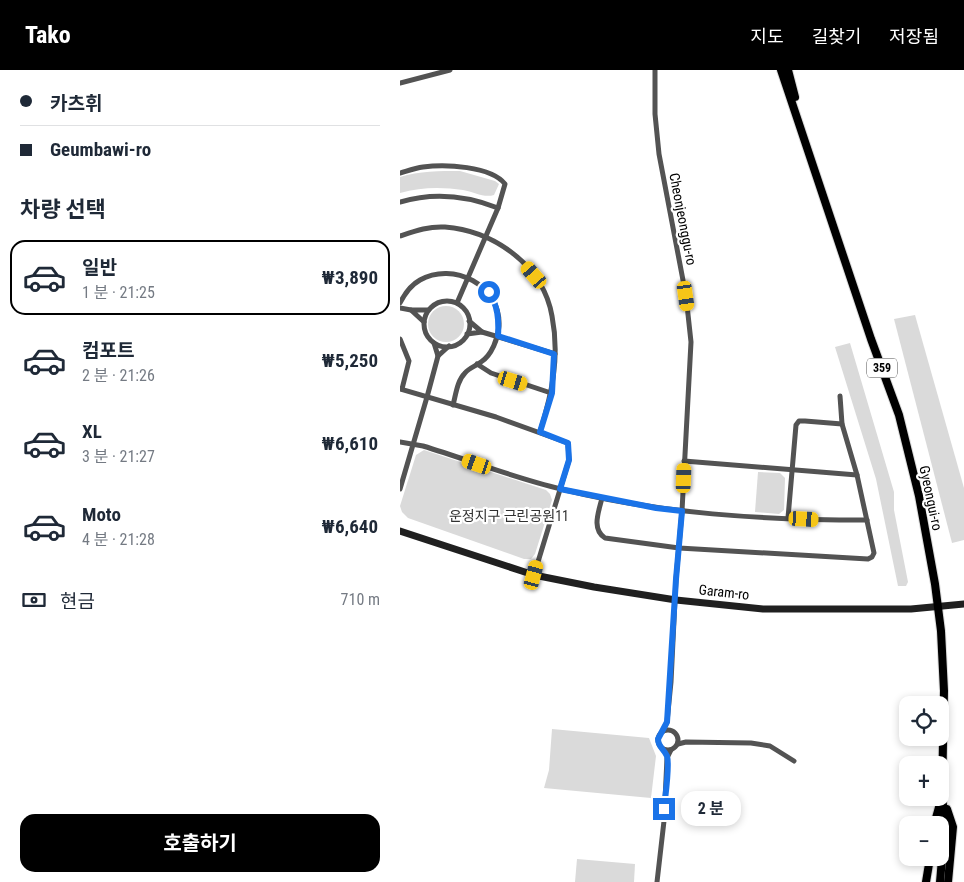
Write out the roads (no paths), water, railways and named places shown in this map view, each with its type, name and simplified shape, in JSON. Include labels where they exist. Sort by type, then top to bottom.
[{"type":"main road","name":"Gyeongui-ro","points":[[785,71],[871,339],[899,416],[919,496],[938,607],[944,691],[943,756]]},
{"type":"main road","name":"Gyeongui-ro","points":[[940,882],[945,824],[943,806]]},
{"type":"main road","points":[[946,806],[953,827],[948,882]]},
{"type":"main road","points":[[926,882],[929,866]]},
{"type":"street","points":[[400,82],[450,70]]},
{"type":"street","name":"Cheonjeonggu-ro","points":[[655,70],[655,114],[659,154],[689,318],[690,364],[676,600],[667,722],[663,731]]},
{"type":"street","points":[[400,173],[422,167],[461,166],[496,176],[505,184],[498,208],[457,303]]},
{"type":"street","points":[[400,202],[423,196],[456,196],[483,202],[498,208]]},
{"type":"street","points":[[400,236],[422,229],[444,227],[467,230],[486,236],[502,245],[520,258],[534,275],[545,293],[552,314],[555,333],[552,393],[540,432]]},
{"type":"street","points":[[400,303],[407,292],[420,280],[452,273],[468,277],[480,284],[493,299],[499,323],[498,336],[492,349],[483,361],[465,373],[460,381],[453,405]]},
{"type":"street","points":[[469,321],[467,334],[460,343],[449,346],[438,345],[434,342],[427,335],[424,322],[428,310],[437,303],[444,301],[457,303],[464,309],[469,321],[482,332]]},
{"type":"street","points":[[400,308],[428,310]]},
{"type":"street","points":[[411,310],[424,322]]},
{"type":"street","points":[[467,334],[482,332],[554,354]]},
{"type":"street","points":[[400,339],[401,346],[409,360],[401,389],[540,432],[568,443],[569,460],[534,575]]},
{"type":"street","points":[[400,487],[438,356],[434,342]]},
{"type":"street","points":[[438,356],[449,346]]},
{"type":"street","points":[[477,364],[498,375],[552,393]]},
{"type":"street","points":[[602,498],[597,530],[604,538],[679,548],[868,559],[874,553],[857,475],[842,424],[840,396]]},
{"type":"street","points":[[788,518],[796,424],[798,422],[842,424]]},
{"type":"street","points":[[400,442],[437,450],[560,489],[656,508],[788,518],[867,520]]},
{"type":"street","points":[[684,461],[857,475]]},
{"type":"street","name":"Garam-ro","points":[[400,531],[534,575],[676,600],[763,609],[911,609],[964,604]]},
{"type":"street","points":[[667,722],[676,733],[678,744]]},
{"type":"street","points":[[667,758],[663,749],[659,746],[658,739],[663,731],[672,730]]},
{"type":"street","points":[[678,738],[686,742]]},
{"type":"street","points":[[657,882],[667,758],[671,750],[678,744],[686,742],[751,743],[770,746],[794,761]]},
{"type":"street","points":[[663,749],[671,750]]},
{"type":"park label","name":"운정지구 근린공원11","points":[[509,516]]}]
